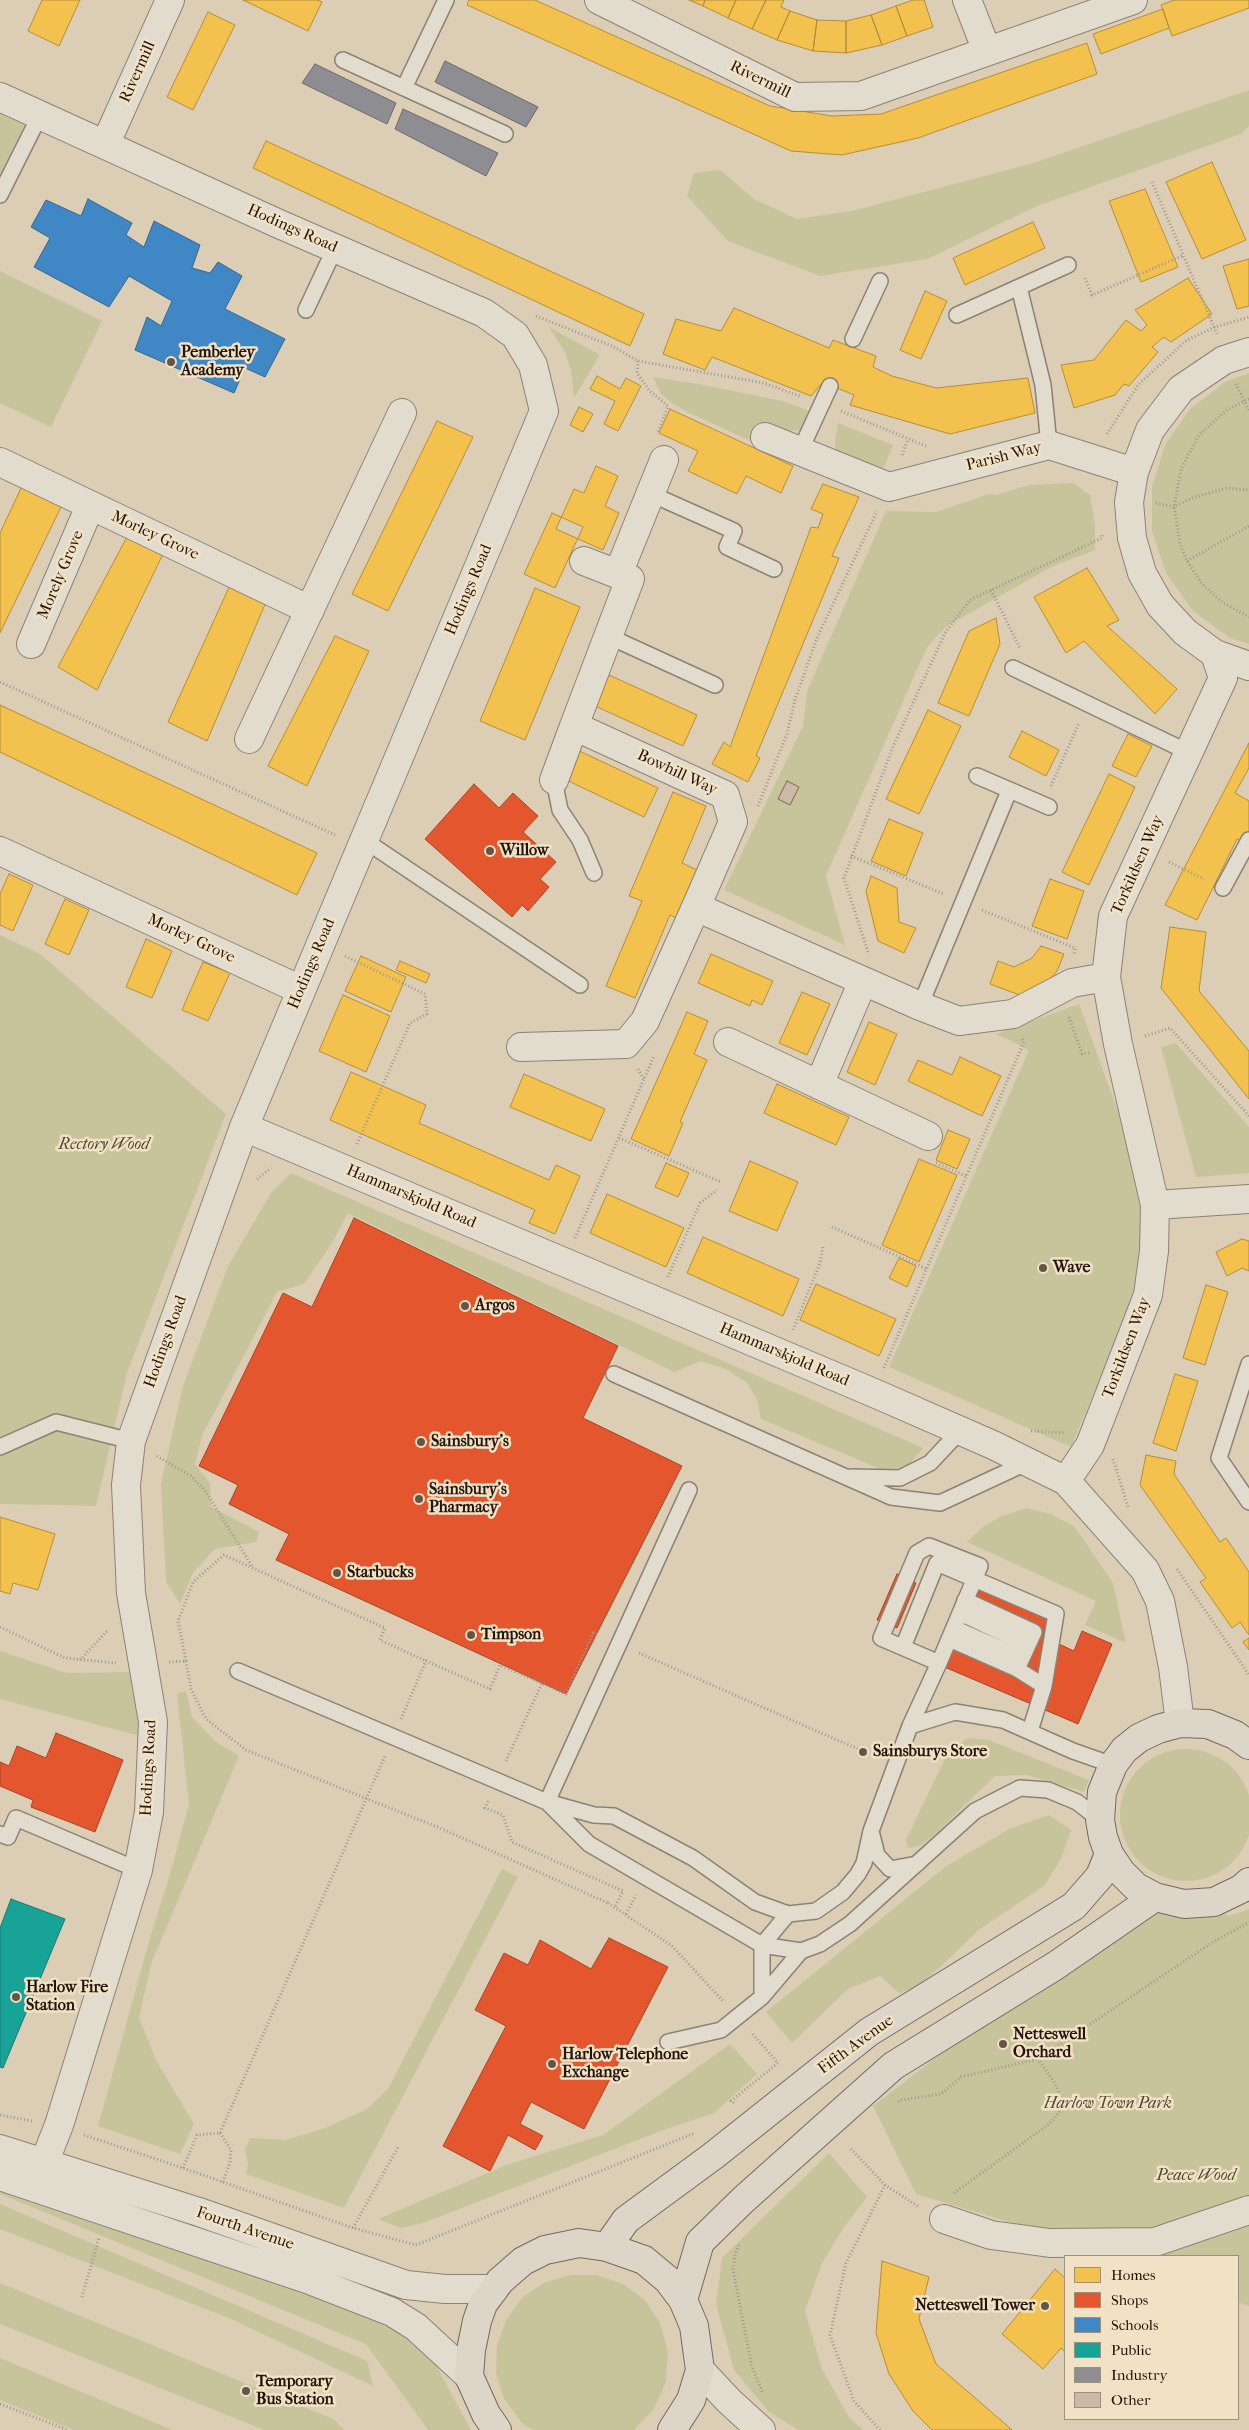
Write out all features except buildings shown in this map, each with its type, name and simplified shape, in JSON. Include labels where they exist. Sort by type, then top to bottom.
[{"type":"main road","points":[[1244,1738],[1208,1724],[1180,1723],[1158,1728],[1139,1738],[1124,1750],[1113,1766],[1102,1792],[1100,1820],[1109,1854],[1121,1872],[1131,1882],[1155,1898],[1184,1904],[1214,1902],[1241,1889],[1249,1882]]},
{"type":"main road","name":"Fifth Avenue","points":[[607,2247],[626,2220],[713,2156],[869,2032],[1074,1906],[1100,1876],[1109,1854]]},
{"type":"main road","points":[[683,2300],[700,2242],[893,2066],[1055,1966],[1155,1898]]},
{"type":"main road","points":[[497,2430],[486,2414],[470,2376],[471,2350],[477,2321],[483,2304],[494,2289],[523,2262],[545,2250],[579,2243],[607,2247],[644,2260],[668,2280],[683,2300],[694,2326],[700,2370],[691,2400],[672,2430]]},
{"type":"street","name":"Rivermill","points":[[105,145],[170,0]]},
{"type":"street","name":"Rivermill","points":[[599,0],[795,97],[861,96],[1133,0]]},
{"type":"street","points":[[967,0],[987,51]]},
{"type":"street","name":"Hodings Road","points":[[0,97],[484,313],[515,335],[533,365],[544,411],[244,1126],[131,1441],[126,1485],[133,1604],[153,1722],[149,1812],[138,1870],[59,2125],[44,2162]]},
{"type":"street","points":[[1236,356],[1181,389],[1150,430],[1134,472],[1129,502],[1132,538],[1142,573],[1160,605],[1184,632],[1215,654],[1249,666]]},
{"type":"street","points":[[249,739],[402,413]]},
{"type":"street","name":"Parish Way","points":[[765,437],[889,487],[1049,446],[1134,472]]},
{"type":"street","points":[[618,574],[664,460]]},
{"type":"street","name":"Morley Grove","points":[[0,462],[310,610]]},
{"type":"street","name":"Morely Grove","points":[[31,644],[90,506]]},
{"type":"street","points":[[554,780],[630,579],[584,561]]},
{"type":"street","name":"Torkildsen Way","points":[[1066,1481],[1090,1445],[1148,1294],[1154,1251],[1155,1205],[1118,1044],[1106,977],[1114,916],[1223,678],[1215,654]]},
{"type":"street","name":"Bowhill Way","points":[[521,1047],[626,1044],[645,1021],[733,822],[725,795],[574,726]]},
{"type":"street","name":"Morley Grove","points":[[0,851],[301,990]]},
{"type":"street","points":[[696,907],[867,970],[920,1006],[960,1021],[1013,1014],[1072,984],[1106,977]]},
{"type":"street","points":[[819,1085],[867,970]]},
{"type":"street","points":[[728,1042],[928,1136]]},
{"type":"street","name":"Hammarskjold Road","points":[[244,1126],[960,1431],[1066,1481],[1145,1570],[1160,1600],[1180,1723]]},
{"type":"street","points":[[1155,1205],[1249,1199]]},
{"type":"street","name":"Fourth Avenue","points":[[0,2149],[199,2212],[406,2285],[445,2289],[494,2289]]},
{"type":"street","name":"Fourth Avenue","points":[[0,2176],[307,2279],[392,2312],[416,2326],[470,2376]]},
{"type":"street","points":[[940,2209],[991,2235],[1050,2243],[1160,2249],[1249,2210]]},
{"type":"street","points":[[700,2370],[729,2402],[761,2430]]},
{"type":"lane","points":[[404,88],[446,0]]},
{"type":"lane","points":[[343,60],[504,134]]},
{"type":"lane","points":[[0,195],[40,115]]},
{"type":"lane","points":[[306,310],[335,248]]},
{"type":"lane","points":[[957,315],[1068,264]]},
{"type":"lane","points":[[853,339],[880,281]]},
{"type":"lane","points":[[1019,287],[1043,385],[1049,446]]},
{"type":"lane","points":[[800,451],[830,386]]},
{"type":"lane","points":[[650,494],[734,531],[727,547],[774,569]]},
{"type":"lane","points":[[608,636],[715,685]]},
{"type":"lane","points":[[1013,668],[1190,753]]},
{"type":"lane","points":[[977,776],[1046,806]]},
{"type":"lane","points":[[554,780],[560,810],[580,840],[594,872]]},
{"type":"lane","points":[[920,1006],[1009,790]]},
{"type":"lane","points":[[1223,888],[1249,840]]},
{"type":"lane","points":[[362,844],[580,985]]},
{"type":"lane","points":[[1249,1364],[1219,1458],[1249,1502]]},
{"type":"lane","points":[[614,1374],[891,1497],[940,1503],[1026,1463]]},
{"type":"lane","points":[[0,1447],[56,1422],[131,1441]]},
{"type":"lane","points":[[845,1477],[900,1478],[930,1463],[960,1431]]},
{"type":"lane","points":[[547,1802],[689,1490]]},
{"type":"lane","points":[[938,1663],[881,1638],[916,1553],[929,1546],[1056,1614],[1044,1686],[1030,1731]]},
{"type":"lane","points":[[902,1647],[937,1563],[977,1572]]},
{"type":"lane","points":[[238,1671],[547,1802],[594,1815],[614,1816],[693,1858],[755,1902],[788,1914],[816,1911],[844,1892],[864,1863],[871,1831],[910,1726],[977,1572]]},
{"type":"lane","points":[[962,1606],[1022,1657],[1044,1686]]},
{"type":"lane","points":[[951,1633],[1022,1657]]},
{"type":"lane","points":[[910,1726],[955,1712],[1002,1720],[1113,1766]]},
{"type":"lane","points":[[547,1802],[588,1844],[762,1945],[801,1951],[820,1944],[850,1924],[919,1864],[975,1811],[1020,1788],[1048,1790],[1077,1802],[1100,1820]]},
{"type":"lane","points":[[0,1834],[8,1838],[16,1818],[138,1870]]},
{"type":"lane","points":[[871,1831],[877,1855],[890,1869],[919,1864]]},
{"type":"lane","points":[[762,1997],[762,1945],[788,1914]]},
{"type":"lane","points":[[668,2042],[721,2030],[762,1997],[801,1951]]},
{"type":"path","points":[[1152,182],[1215,327],[1236,356]]},
{"type":"path","points":[[1068,264],[1082,270],[1092,295],[1184,255]]},
{"type":"path","points":[[515,335],[536,316],[612,346],[638,361],[764,383],[822,404],[933,449]]},
{"type":"path","points":[[1097,434],[1106,436],[1138,384],[1187,340],[1215,327],[1249,318]]},
{"type":"path","points":[[638,361],[637,373],[649,390],[668,406],[653,443],[664,460]]},
{"type":"path","points":[[1249,399],[1228,409],[1199,435],[1181,469],[1174,507],[1176,526],[1187,561],[1202,584],[1222,602],[1249,617]]},
{"type":"path","points":[[1129,502],[1174,507],[1192,498],[1227,488],[1249,490]]},
{"type":"path","points":[[1187,561],[1249,526]]},
{"type":"path","points":[[867,970],[844,878],[851,853],[892,749],[945,634],[970,600],[1102,538],[1102,530]]},
{"type":"path","points":[[991,590],[1034,678]]},
{"type":"path","points":[[0,682],[362,844]]},
{"type":"path","points":[[1046,806],[1088,704]]},
{"type":"path","points":[[1144,850],[1223,888]]},
{"type":"path","points":[[320,944],[425,994],[427,1014],[410,1023],[356,1147]]},
{"type":"path","points":[[883,1372],[1024,1042],[1013,1014]]},
{"type":"path","points":[[619,1138],[721,1182]]},
{"type":"path","points":[[254,1186],[257,1177],[273,1167]]},
{"type":"path","points":[[667,1280],[700,1203],[717,1190]]},
{"type":"path","points":[[832,1227],[927,1268]]},
{"type":"path","points":[[792,1333],[820,1263],[824,1246]]},
{"type":"path","points":[[152,1462],[152,1453],[192,1476],[206,1492],[253,1568]]},
{"type":"path","points":[[426,1661],[380,1640],[385,1628],[224,1555],[193,1582],[178,1621],[191,1688],[206,1719],[246,1750],[442,1829],[608,1903],[672,1946],[725,2002]]},
{"type":"path","points":[[80,1660],[133,1604]]},
{"type":"path","points":[[0,1627],[65,1658],[126,1664]]},
{"type":"path","points":[[167,1662],[186,1661]]},
{"type":"path","points":[[894,2106],[901,2100],[941,2094],[962,2077],[1038,2059],[1213,1942],[1249,1922]]},
{"type":"path","points":[[739,2109],[731,2100],[778,2062],[747,2028]]},
{"type":"path","points":[[852,2149],[885,2185],[940,2209],[1049,2124],[1060,2111],[1061,2097],[1054,2082],[1038,2059]]},
{"type":"path","points":[[220,2133],[226,2118]]},
{"type":"path","points":[[59,2125],[87,2137],[183,2168],[353,2228],[416,2246],[701,2130]]},
{"type":"path","points":[[183,2168],[197,2135],[220,2133]]},
{"type":"path","points":[[220,2133],[231,2150],[230,2162],[223,2182]]},
{"type":"path","points":[[353,2228],[398,2147]]},
{"type":"path","points":[[880,2430],[854,2401],[830,2335],[846,2263],[885,2185]]},
{"type":"path","points":[[82,2297],[101,2230]]},
{"type":"path","points":[[744,2239],[735,2254],[732,2270],[752,2367],[765,2397]]},
{"type":"path","points":[[0,2404],[68,2430]]},
{"type":"green space","points":[[1249,90],[1249,126],[1241,134],[1037,206],[927,259],[820,276],[728,241],[687,196],[694,173],[720,170],[754,199],[797,219],[852,211],[1030,164]]},
{"type":"green space","points":[[0,112],[26,122],[0,177]]},
{"type":"green space","points":[[0,271],[102,321],[51,427],[0,403]]},
{"type":"green space","points":[[549,327],[600,355],[574,398],[571,370],[565,352]]},
{"type":"green space","points":[[1249,373],[1249,644],[1230,638],[1193,611],[1166,573],[1152,531],[1152,487],[1165,445],[1190,409],[1225,382]]},
{"type":"green space","points":[[653,377],[783,401],[817,414],[801,430],[788,431],[760,423],[751,441],[687,412],[672,403],[661,394]]},
{"type":"green space","points":[[838,423],[893,445],[882,472],[836,451],[835,441]]},
{"type":"green space","points":[[1073,483],[1090,495],[1095,525],[1095,550],[1053,566],[947,626],[927,647],[826,876],[845,945],[724,890],[803,726],[807,691],[886,511],[936,512],[989,494],[996,495],[1029,485]]},
{"type":"green space","name":"Rectory Wood","points":[[0,935],[40,954],[226,1114],[127,1373],[96,1506],[0,1504]]},
{"type":"green space","points":[[1079,1004],[1140,1172],[1145,1270],[1071,1447],[889,1367],[1029,1050],[996,1034]]},
{"type":"green space","points":[[1176,1043],[1249,1127],[1249,1173],[1196,1177],[1161,1047]]},
{"type":"green space","points":[[291,1173],[923,1448],[908,1466],[885,1471],[761,1419],[757,1399],[747,1383],[728,1370],[701,1361],[674,1372],[348,1213],[332,1243],[304,1284],[277,1292],[202,1436],[195,1464],[210,1483],[211,1507],[259,1532],[256,1542],[215,1549],[193,1573],[180,1604],[166,1582],[161,1484],[183,1386],[228,1266],[271,1193]]},
{"type":"green space","points":[[1026,1508],[1051,1514],[1075,1527],[1113,1583],[1126,1643],[1085,1625],[1096,1601],[967,1542],[984,1526],[1000,1517]]},
{"type":"green space","points":[[0,1651],[67,1673],[133,1672],[148,1738],[0,1699]]},
{"type":"green space","points":[[186,1691],[192,1717],[216,1742],[239,1756],[151,1964],[139,2018],[157,2062],[194,2124],[180,2154],[98,2126],[189,1804],[177,1694]]},
{"type":"green space","points":[[968,1738],[989,1740],[1089,1780],[1084,1792],[1027,1775],[995,1776],[932,1837],[919,1846],[908,1848],[906,1840],[948,1752]]},
{"type":"green space","points":[[1186,1749],[1211,1754],[1223,1760],[1241,1778],[1250,1802],[1250,1828],[1247,1840],[1241,1852],[1223,1870],[1211,1876],[1186,1881],[1161,1876],[1149,1870],[1131,1852],[1125,1840],[1120,1815],[1125,1790],[1131,1778],[1149,1760],[1161,1754]]},
{"type":"green space","points":[[1049,1815],[1071,1830],[1061,1859],[1044,1886],[980,1929],[921,1985],[899,1993],[880,1976],[848,1989],[792,2043],[766,2012],[945,1867],[1009,1829]]},
{"type":"green space","points":[[502,1869],[518,1877],[344,2208],[246,2174],[248,2162],[245,2150],[250,2138],[286,2140],[325,2128],[367,2109],[388,2089]]},
{"type":"green space","name":"Harlow Town Park","points":[[1155,1897],[1198,1903],[1230,1916],[1249,1909],[1249,2306],[1239,2302],[1239,2255],[1119,2255],[916,2194],[873,2106],[1055,1966]]},
{"type":"green space","points":[[730,2044],[757,2074],[714,2113],[666,2129],[423,2223],[401,2228],[378,2219],[509,2164],[603,2135]]},
{"type":"green space","points":[[829,2153],[867,2197],[844,2227],[822,2263],[805,2311],[822,2369],[849,2417],[863,2430],[798,2430],[769,2412],[734,2370],[716,2304],[722,2258]]},
{"type":"green space","points":[[0,2187],[373,2314],[431,2356],[471,2430],[428,2430],[366,2344],[0,2194]]},
{"type":"green space","points":[[0,2204],[367,2361],[373,2386],[231,2319],[0,2229]]},
{"type":"green space","points":[[570,2275],[597,2275],[623,2284],[645,2300],[660,2323],[668,2352],[666,2382],[654,2409],[634,2430],[533,2430],[522,2423],[504,2399],[496,2373],[497,2345],[506,2320],[522,2298],[544,2283]]},
{"type":"green space","points":[[0,2283],[333,2419],[345,2430],[264,2430],[0,2324]]},
{"type":"green space","points":[[0,2358],[173,2430],[74,2430],[0,2400]]},
{"type":"place","name":"Pemberley Academy","points":[[171,362]]},
{"type":"place","name":"Willow","points":[[490,851]]},
{"type":"place","name":"Wave","points":[[1043,1268]]},
{"type":"place","name":"Argos","points":[[465,1306]]},
{"type":"place","name":"Sainsbury's","points":[[421,1442]]},
{"type":"place","name":"Sainsbury's Pharmacy","points":[[419,1499]]},
{"type":"place","name":"Starbucks","points":[[337,1573]]},
{"type":"place","name":"Timpson","points":[[471,1635]]},
{"type":"place","name":"Sainsburys Store","points":[[863,1752]]},
{"type":"place","name":"Harlow Fire Station","points":[[16,1997]]},
{"type":"place","name":"Netteswell Orchard","points":[[1003,2044]]},
{"type":"place","name":"Harlow Telephone Exchange","points":[[552,2064]]},
{"type":"place","name":"Netteswell Tower","points":[[1045,2306]]},
{"type":"place","name":"Temporary Bus Station","points":[[246,2391]]},
{"type":"park label","name":"Peace Wood","points":[[1196,2176]]}]
